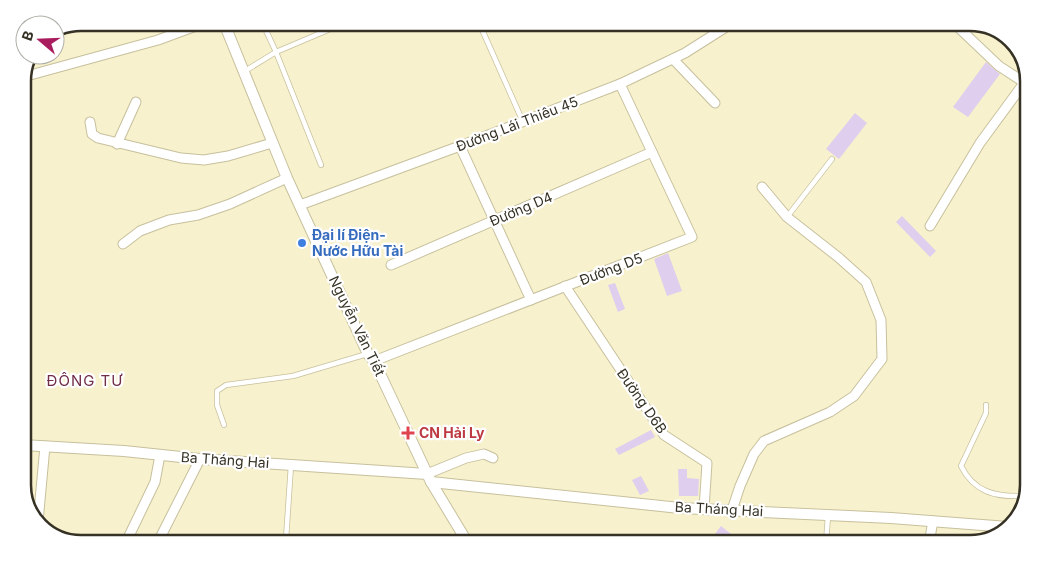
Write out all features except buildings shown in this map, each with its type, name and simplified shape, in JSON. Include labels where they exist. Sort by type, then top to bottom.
[{"type":"street","points":[[32,75],[158,40],[182,31]]},
{"type":"street","name":"Nguyễn Văn Tiết","points":[[227,31],[287,178],[371,358],[429,478],[463,535]]},
{"type":"street","name":"Đường Lái Thiêu 45","points":[[300,205],[620,84],[685,54],[719,31]]},
{"type":"street","points":[[962,31],[999,66],[1020,80]]},
{"type":"street","points":[[673,59],[716,103]]},
{"type":"street","points":[[620,84],[652,152]]},
{"type":"street","points":[[930,226],[980,143],[1020,92]]},
{"type":"street","points":[[117,144],[136,102]]},
{"type":"street","points":[[90,122],[94,136],[117,144],[181,158],[204,160],[228,156],[272,142]]},
{"type":"street","points":[[460,146],[531,300]]},
{"type":"street","name":"Đường D4","points":[[391,265],[652,152]]},
{"type":"street","name":"Đường D5","points":[[371,358],[531,300],[692,237],[652,152]]},
{"type":"street","points":[[123,244],[140,231],[169,220],[198,215],[230,204],[287,178]]},
{"type":"street","points":[[732,510],[754,454],[764,441],[830,412],[854,396],[882,358],[881,320],[866,282],[838,257],[787,217],[762,187]]},
{"type":"street","name":"Đường D6B","points":[[565,286],[664,435],[707,463],[704,509]]},
{"type":"street","name":"Ba Tháng Hai","points":[[31,445],[291,465],[429,478],[704,509],[828,514],[997,526]]},
{"type":"street","points":[[39,511],[45,446]]},
{"type":"street","points":[[429,478],[466,458],[484,454],[493,458]]},
{"type":"street","points":[[129,535],[155,482],[160,455]]},
{"type":"street","points":[[162,535],[200,459]]},
{"type":"street","points":[[930,535],[933,521]]},
{"type":"lane","points":[[266,31],[321,165]]},
{"type":"lane","points":[[243,72],[276,52],[326,31]]},
{"type":"lane","points":[[483,31],[523,122]]},
{"type":"lane","points":[[787,217],[832,159]]},
{"type":"lane","points":[[224,425],[217,405],[217,391],[226,385],[293,376],[371,358]]},
{"type":"lane","points":[[986,405],[986,413],[962,466],[967,478],[989,494],[1018,496]]},
{"type":"lane","points":[[286,535],[291,465]]},
{"type":"lane","points":[[826,535],[828,514]]},
{"type":"place","name":"Đại lí Điện- Nước Hữu Tài","points":[[302,243]]},
{"type":"place","name":"CN Hải Ly","points":[[408,433]]},
{"type":"district","name":"ĐÔNG TƯ","points":[[85,381]]}]
